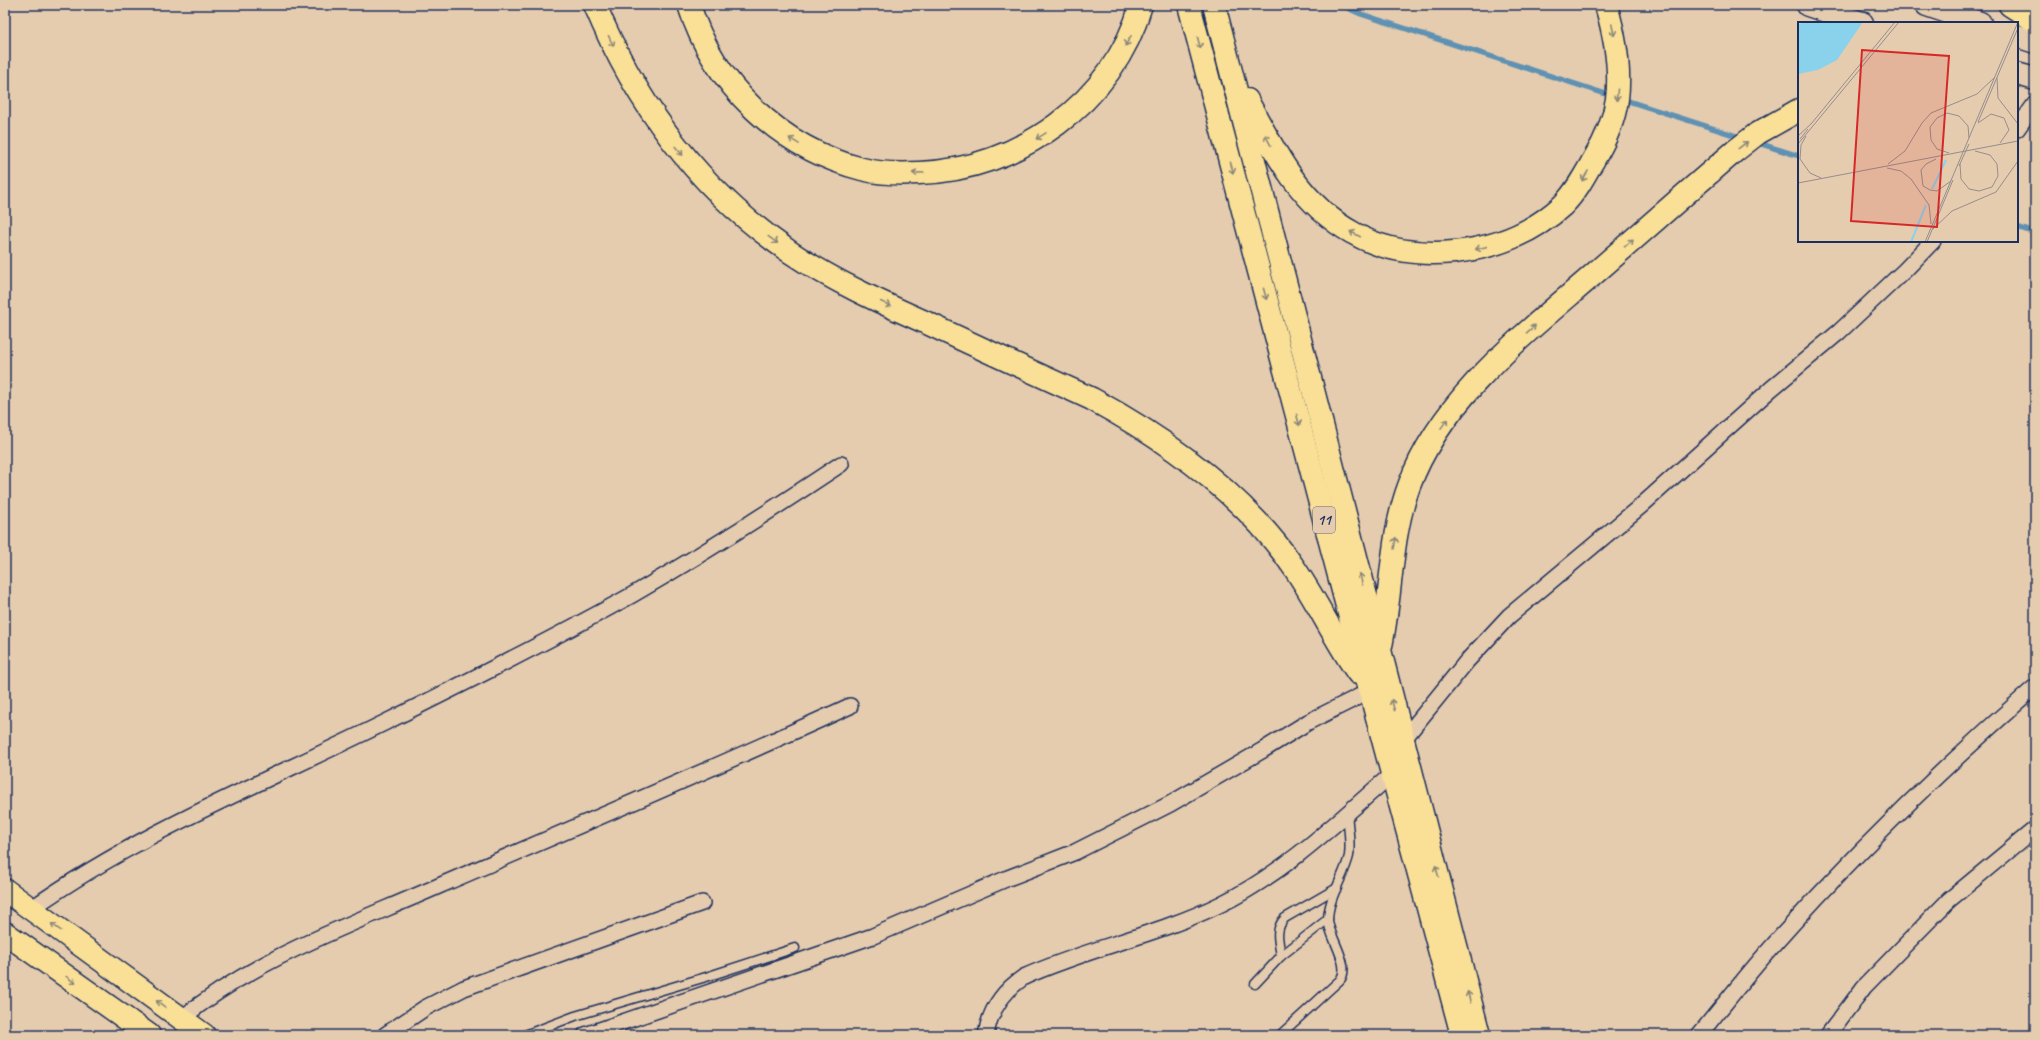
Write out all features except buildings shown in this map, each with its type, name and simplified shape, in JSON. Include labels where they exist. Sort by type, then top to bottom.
[{"type":"main road","points":[[595,5],[626,71],[671,142],[693,167],[740,214],[790,252],[841,282],[1092,399],[1125,417],[1170,446],[1199,468],[1248,512],[1281,549],[1300,576],[1340,645],[1369,688]]},
{"type":"main road","points":[[689,5],[702,41],[727,80],[742,98],[778,130],[798,143],[841,163],[863,169],[907,174],[930,173],[979,164],[1031,142],[1054,127],[1095,92],[1113,66],[1132,33],[1141,5]]},
{"type":"main road","name":"11","points":[[1189,5],[1462,1035]]},
{"type":"main road","name":"11","points":[[1214,5],[1479,1035]]},
{"type":"main road","points":[[1231,69],[1279,161],[1303,192],[1333,220],[1352,233],[1382,247],[1411,252],[1442,253],[1472,250],[1510,239],[1528,230],[1562,205],[1576,190],[1604,142],[1612,122],[1617,100],[1619,78],[1614,30],[1606,5]]},
{"type":"main road","points":[[1808,5],[1859,22]]},
{"type":"main road","points":[[1927,5],[1977,22]]},
{"type":"main road","points":[[2010,5],[2035,21]]},
{"type":"main road","points":[[2018,36],[2035,42]]},
{"type":"main road","points":[[2018,74],[2035,79]]},
{"type":"main road","points":[[1379,651],[1386,620],[1394,549],[1402,506],[1418,466],[1442,426],[1477,381],[1499,356],[1713,170],[1758,133],[1798,111]]},
{"type":"main road","points":[[5,890],[204,1035]]},
{"type":"main road","points":[[5,932],[149,1035]]},
{"type":"street","points":[[2018,128],[2035,104]]},
{"type":"street","points":[[1403,740],[1467,661],[1509,616],[1642,505],[1771,389],[1839,332],[1889,286],[1932,242]]},
{"type":"street","points":[[31,909],[80,876],[179,822],[465,683],[591,617],[703,552],[841,464]]},
{"type":"street","points":[[1699,1035],[1769,950],[1847,865],[1947,765],[2035,687]]},
{"type":"street","points":[[585,1035],[873,936],[1008,878],[1074,852],[1170,804],[1226,773],[1308,722],[1369,688]]},
{"type":"street","points":[[181,1019],[238,978],[312,942],[739,757],[850,706]]},
{"type":"street","points":[[986,1035],[988,1024],[998,1001],[1005,992],[1024,977],[1174,923],[1221,904],[1282,867],[1392,774]]},
{"type":"street","points":[[1828,1035],[1864,988],[1948,900],[2035,829]]},
{"type":"street","points":[[385,1035],[425,1008],[464,988],[702,903]]},
{"type":"lane","points":[[1280,1035],[1340,980],[1344,973],[1344,966],[1331,932],[1328,919],[1329,911],[1349,856],[1347,813]]},
{"type":"lane","points":[[1281,956],[1278,934],[1281,923],[1285,918],[1337,888]]},
{"type":"lane","points":[[1255,984],[1281,956],[1328,919]]},
{"type":"lane","points":[[525,1035],[575,1016],[706,978],[795,948]]},
{"type":"waterway","points":[[1341,5],[1361,14],[1612,96]]},
{"type":"waterway","points":[[1622,99],[1743,138]]},
{"type":"waterway","points":[[1755,142],[1798,156]]},
{"type":"waterway","points":[[2018,227],[2035,233]]}]
